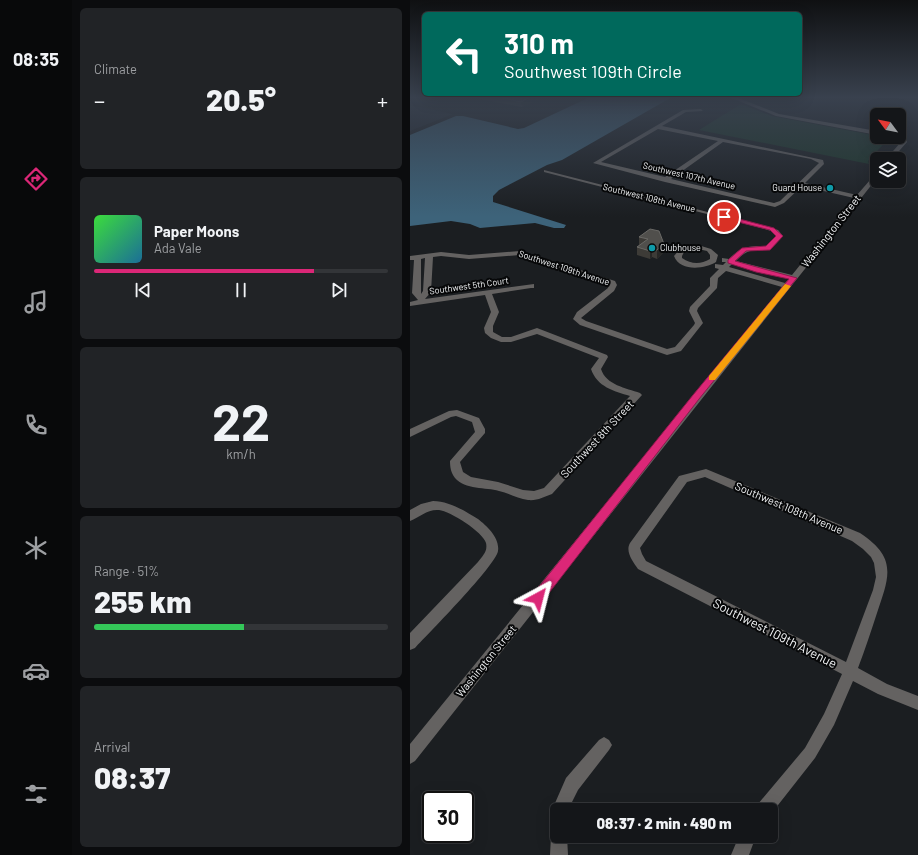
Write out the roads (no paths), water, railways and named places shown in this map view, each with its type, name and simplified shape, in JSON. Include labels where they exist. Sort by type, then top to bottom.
[{"type":"street","name":"Southwest 107th Avenue","points":[[641,137],[596,163],[771,205],[778,205],[803,182]]},
{"type":"street","points":[[707,137],[812,158],[822,162],[803,182]]},
{"type":"street","points":[[665,180],[722,140]]},
{"type":"street","points":[[895,152],[902,144]]},
{"type":"street","name":"Southwest 108th Avenue","points":[[546,171],[768,228],[778,234],[779,239],[768,248],[745,249],[729,264]]},
{"type":"street","points":[[803,182],[860,194]]},
{"type":"street","name":"Washington Street","points":[[410,756],[696,397],[791,282],[870,182]]},
{"type":"street","name":"Southwest 109th Avenue","points":[[414,258],[449,254],[469,257],[520,253],[612,283],[613,285],[611,289],[580,314],[577,319],[583,323],[668,352],[678,348],[698,326],[699,323],[693,311],[694,307],[714,286],[714,278],[729,264]]},
{"type":"street","points":[[414,258],[416,293],[421,300],[427,292],[429,256]]},
{"type":"street","points":[[712,260],[791,282]]},
{"type":"street","points":[[729,264],[741,262],[767,271],[791,282]]},
{"type":"street","points":[[729,264],[756,273],[767,271]]},
{"type":"street","points":[[414,272],[428,270]]},
{"type":"street","name":"Southwest 5th Court","points":[[410,304],[421,300],[488,293],[531,286]]},
{"type":"street","name":"Southwest 8th Street","points":[[410,433],[426,426],[440,417],[457,413],[476,420],[480,429],[478,437],[455,461],[455,469],[465,480],[480,484],[496,485],[532,497],[548,491],[637,395],[604,382],[597,376],[596,369],[604,357],[537,331],[513,340],[503,340],[490,334],[488,327],[495,314],[495,311],[488,293]]},
{"type":"street","name":"Southwest 108th Avenue","points":[[636,556],[634,546],[683,479],[706,473],[856,537],[870,546],[878,556],[882,579],[850,671]]},
{"type":"street","points":[[410,516],[428,506],[435,504],[442,506],[484,530],[492,543],[492,552],[482,566],[410,643]]},
{"type":"street","name":"Southwest 109th Avenue","points":[[636,556],[642,565],[883,689],[918,703]]},
{"type":"street","points":[[769,803],[809,755],[831,718],[850,671]]},
{"type":"street","points":[[563,803],[572,784],[604,745]]},
{"type":"street","points":[[559,843],[559,855]]},
{"type":"street","points":[[740,855],[745,843]]},
{"type":"water","points":[[410,137],[602,137],[562,160],[547,165],[499,190],[493,196],[493,202],[566,225],[564,228],[554,228],[535,223],[480,228],[470,224],[451,221],[410,226]]},
{"type":"place","name":"Guard House","points":[[830,188]]},
{"type":"place","name":"Clubhouse","points":[[652,248]]}]
